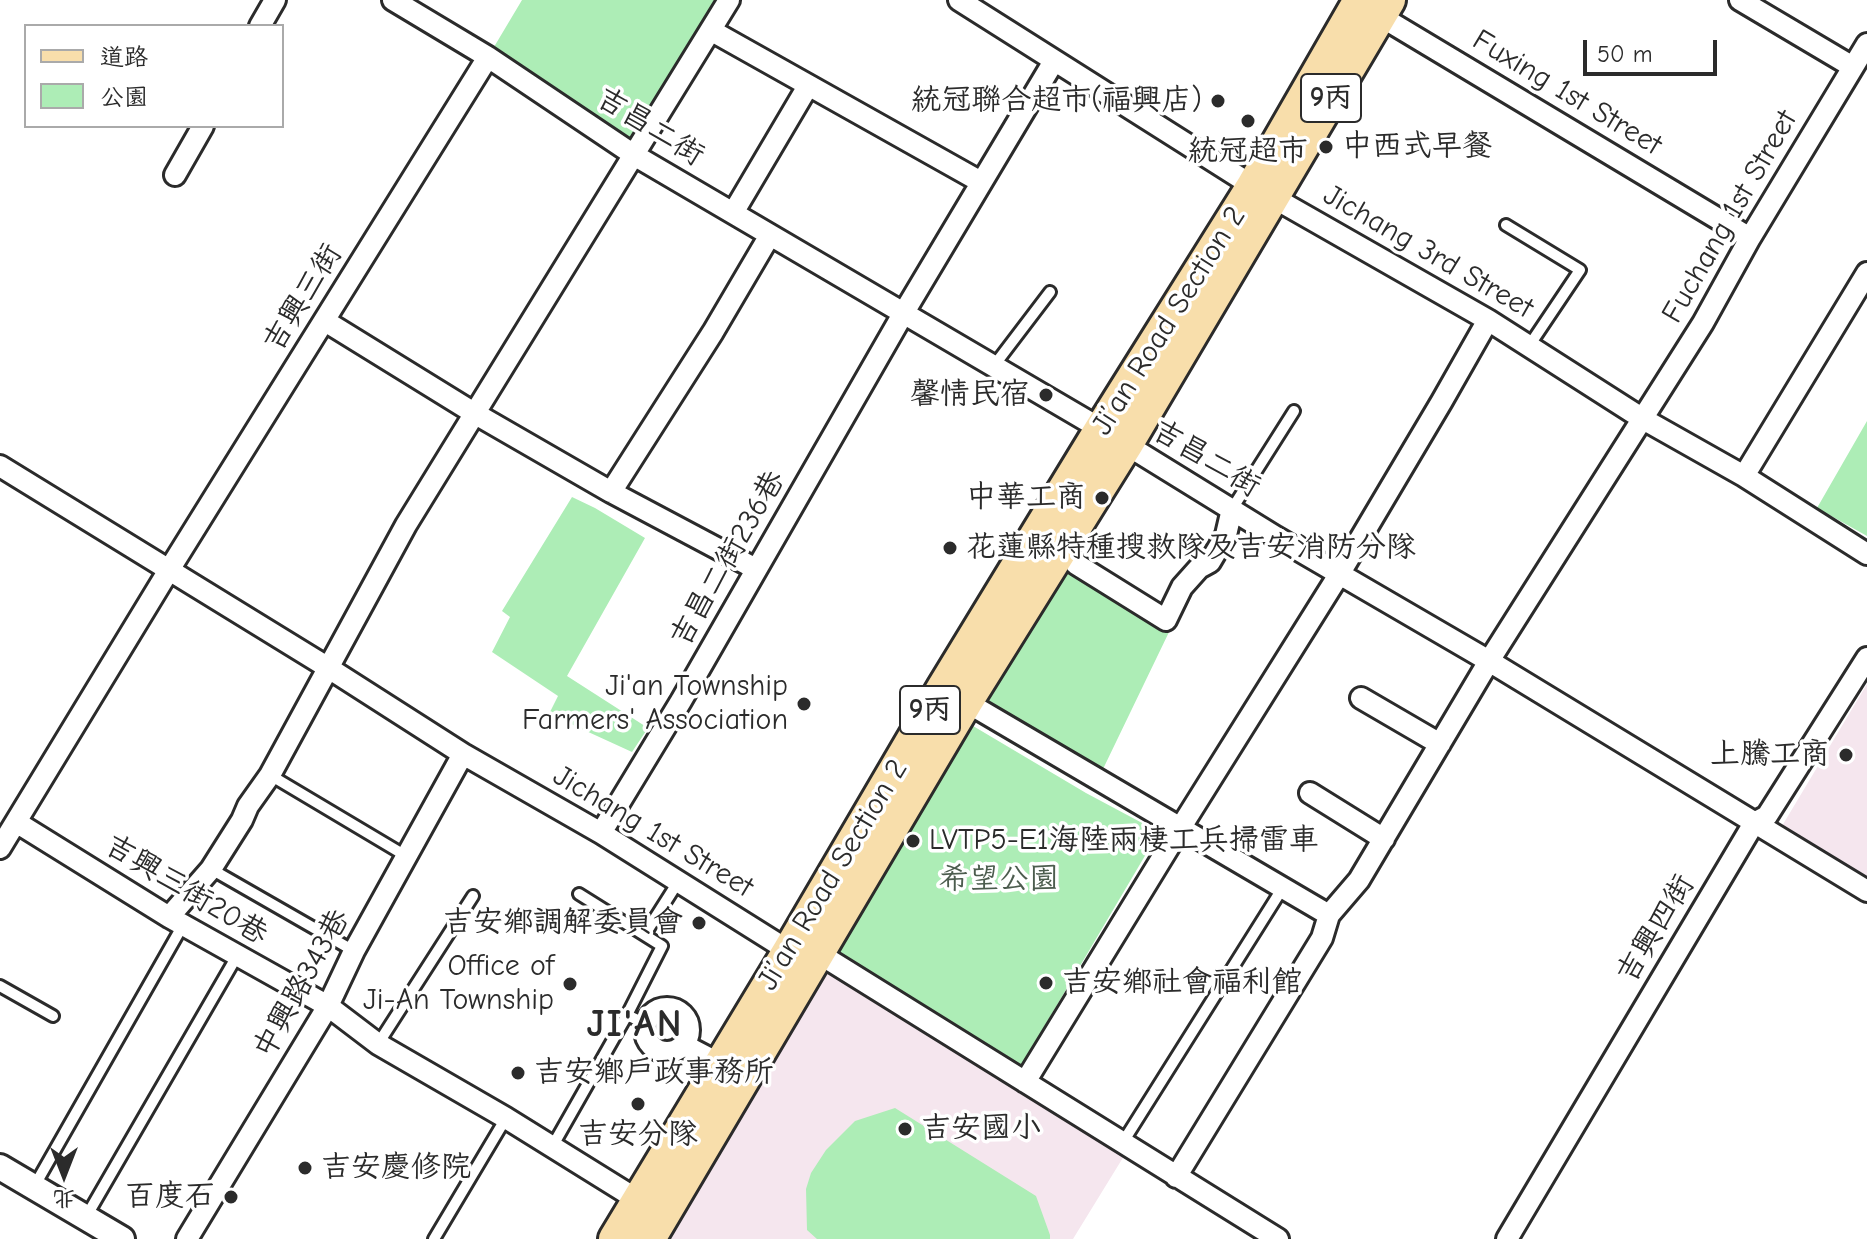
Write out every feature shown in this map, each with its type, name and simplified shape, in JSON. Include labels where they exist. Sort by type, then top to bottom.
[{"type":"main road","name":"9丙","points":[[1263,191],[1368,4]]},
{"type":"main road","name":"Ji’an Road Section 2","points":[[615,1239],[650,1218],[732,1070],[954,695],[1263,191]]},
{"type":"street","points":[[261,24],[275,0]]},
{"type":"street","name":"吉昌二街","points":[[393,0],[488,57],[634,155],[1489,661],[1867,891]]},
{"type":"street","points":[[176,921],[270,775],[406,525],[729,0]]},
{"type":"street","name":"Jichang 3rd Street","points":[[959,0],[1263,191],[1488,320],[1643,419],[1744,476],[1867,554]]},
{"type":"street","points":[[1740,0],[1853,67]]},
{"type":"street","name":"Fuxing 1st Street","points":[[1368,4],[1750,238]]},
{"type":"street","points":[[712,31],[981,182]]},
{"type":"street","name":"Fuchang 1st Street","points":[[1176,1177],[1322,938],[1329,915],[1359,880],[1489,661],[1703,323],[1750,238],[1867,44]]},
{"type":"street","name":"吉興三街","points":[[0,848],[488,57]]},
{"type":"street","name":"吉昌二街236巷","points":[[601,833],[1054,61]]},
{"type":"street","points":[[733,213],[808,86]]},
{"type":"street","points":[[175,175],[202,128]]},
{"type":"street","points":[[611,492],[713,332],[770,235]]},
{"type":"street","points":[[1744,476],[1867,273]]},
{"type":"street","points":[[1025,1082],[1340,573],[1488,320]]},
{"type":"street","points":[[325,321],[474,413],[611,492],[756,569]]},
{"type":"street","name":"Jichang 1st Street","points":[[0,466],[463,754],[1025,1082],[1278,1239]]},
{"type":"street","points":[[1076,564],[1166,620],[1182,587],[1199,568],[1210,562],[1226,535],[1232,509]]},
{"type":"street","name":"吉興四街","points":[[1507,1239],[1754,823],[1767,816],[1867,658]]},
{"type":"street","points":[[954,695],[1329,915]]},
{"type":"street","points":[[1361,698],[1440,744]]},
{"type":"street","name":"中興路343巷","points":[[187,1239],[328,1006],[354,951],[463,754]]},
{"type":"street","points":[[1310,793],[1384,839]]},
{"type":"street","name":"吉興三街20巷","points":[[16,822],[176,921],[328,1006],[378,1044],[552,1147],[650,1218]]},
{"type":"street","points":[[668,1007],[687,1018],[690,1032],[684,1045],[670,1052],[656,1049],[647,1038],[646,1024],[654,1012],[668,1007]]},
{"type":"street","points":[[684,1045],[732,1070]]},
{"type":"street","points":[[0,1167],[122,1239]]},
{"type":"lane","points":[[1506,225],[1580,270],[1529,346]]},
{"type":"lane","points":[[993,367],[1050,292]]},
{"type":"lane","points":[[1232,509],[1294,411]]},
{"type":"lane","points":[[270,775],[406,856]]},
{"type":"lane","points":[[211,869],[354,951]]},
{"type":"lane","points":[[645,934],[678,882]]},
{"type":"lane","points":[[1123,1142],[1282,889]]},
{"type":"lane","points":[[552,1147],[627,1015],[662,946],[579,894]]},
{"type":"lane","points":[[378,1044],[473,896]]},
{"type":"lane","points":[[34,1187],[176,921]]},
{"type":"lane","points":[[86,1217],[237,956]]},
{"type":"lane","points":[[0,986],[53,1016]]},
{"type":"lane","points":[[627,1015],[646,1024]]},
{"type":"lane","points":[[434,1239],[506,1118]]},
{"type":"shaded area","name":"上騰工商","points":[[1867,684],[1867,879],[1782,826]]},
{"type":"shaded area","name":"吉安國小","points":[[822,970],[1124,1156],[1073,1239],[664,1239]]},
{"type":"green space","points":[[522,0],[716,0],[631,140],[488,57]]},
{"type":"green space","points":[[1867,421],[1867,536],[1817,508]]},
{"type":"green space","points":[[572,497],[645,538],[567,676],[648,728],[632,752],[549,714],[558,696],[492,652],[510,617],[502,611]]},
{"type":"green space","points":[[1071,566],[1170,630],[1103,769],[988,701]]},
{"type":"green space","name":"希望公園","points":[[963,720],[1159,832],[1021,1066],[825,950]]},
{"type":"green space","points":[[895,1108],[1036,1196],[1050,1239],[817,1239],[807,1230],[806,1189],[811,1173],[826,1150],[855,1121]]},
{"type":"place","name":"統冠聯合超市(福興店)","points":[[1218,101]]},
{"type":"place","name":"統冠超市","points":[[1248,121]]},
{"type":"place","name":"中西式早餐","points":[[1326,147]]},
{"type":"place","name":"馨情民宿","points":[[1046,395]]},
{"type":"place","name":"中華工商","points":[[1102,498]]},
{"type":"place","name":"花蓮縣特種搜救隊及吉安消防分隊","points":[[950,548]]},
{"type":"place","name":"Ji'an Township Farmers' Association","points":[[804,704]]},
{"type":"place","name":"上騰工商","points":[[1846,755]]},
{"type":"place","name":"LVTP5-E1海陸兩棲工兵掃雷車","points":[[913,841]]},
{"type":"place","name":"吉安鄉調解委員會","points":[[699,923]]},
{"type":"place","name":"吉安鄉社會福利館","points":[[1046,983]]},
{"type":"place","name":"Office of Ji-An Township","points":[[570,984]]},
{"type":"place","name":"吉安鄉戶政事務所","points":[[518,1073]]},
{"type":"place","name":"吉安分隊","points":[[638,1104]]},
{"type":"place","name":"吉安國小","points":[[905,1129]]},
{"type":"place","name":"吉安慶修院","points":[[305,1168]]},
{"type":"place","name":"百度石","points":[[231,1197]]},
{"type":"district","name":"JI'AN","points":[[635,1025]]}]
